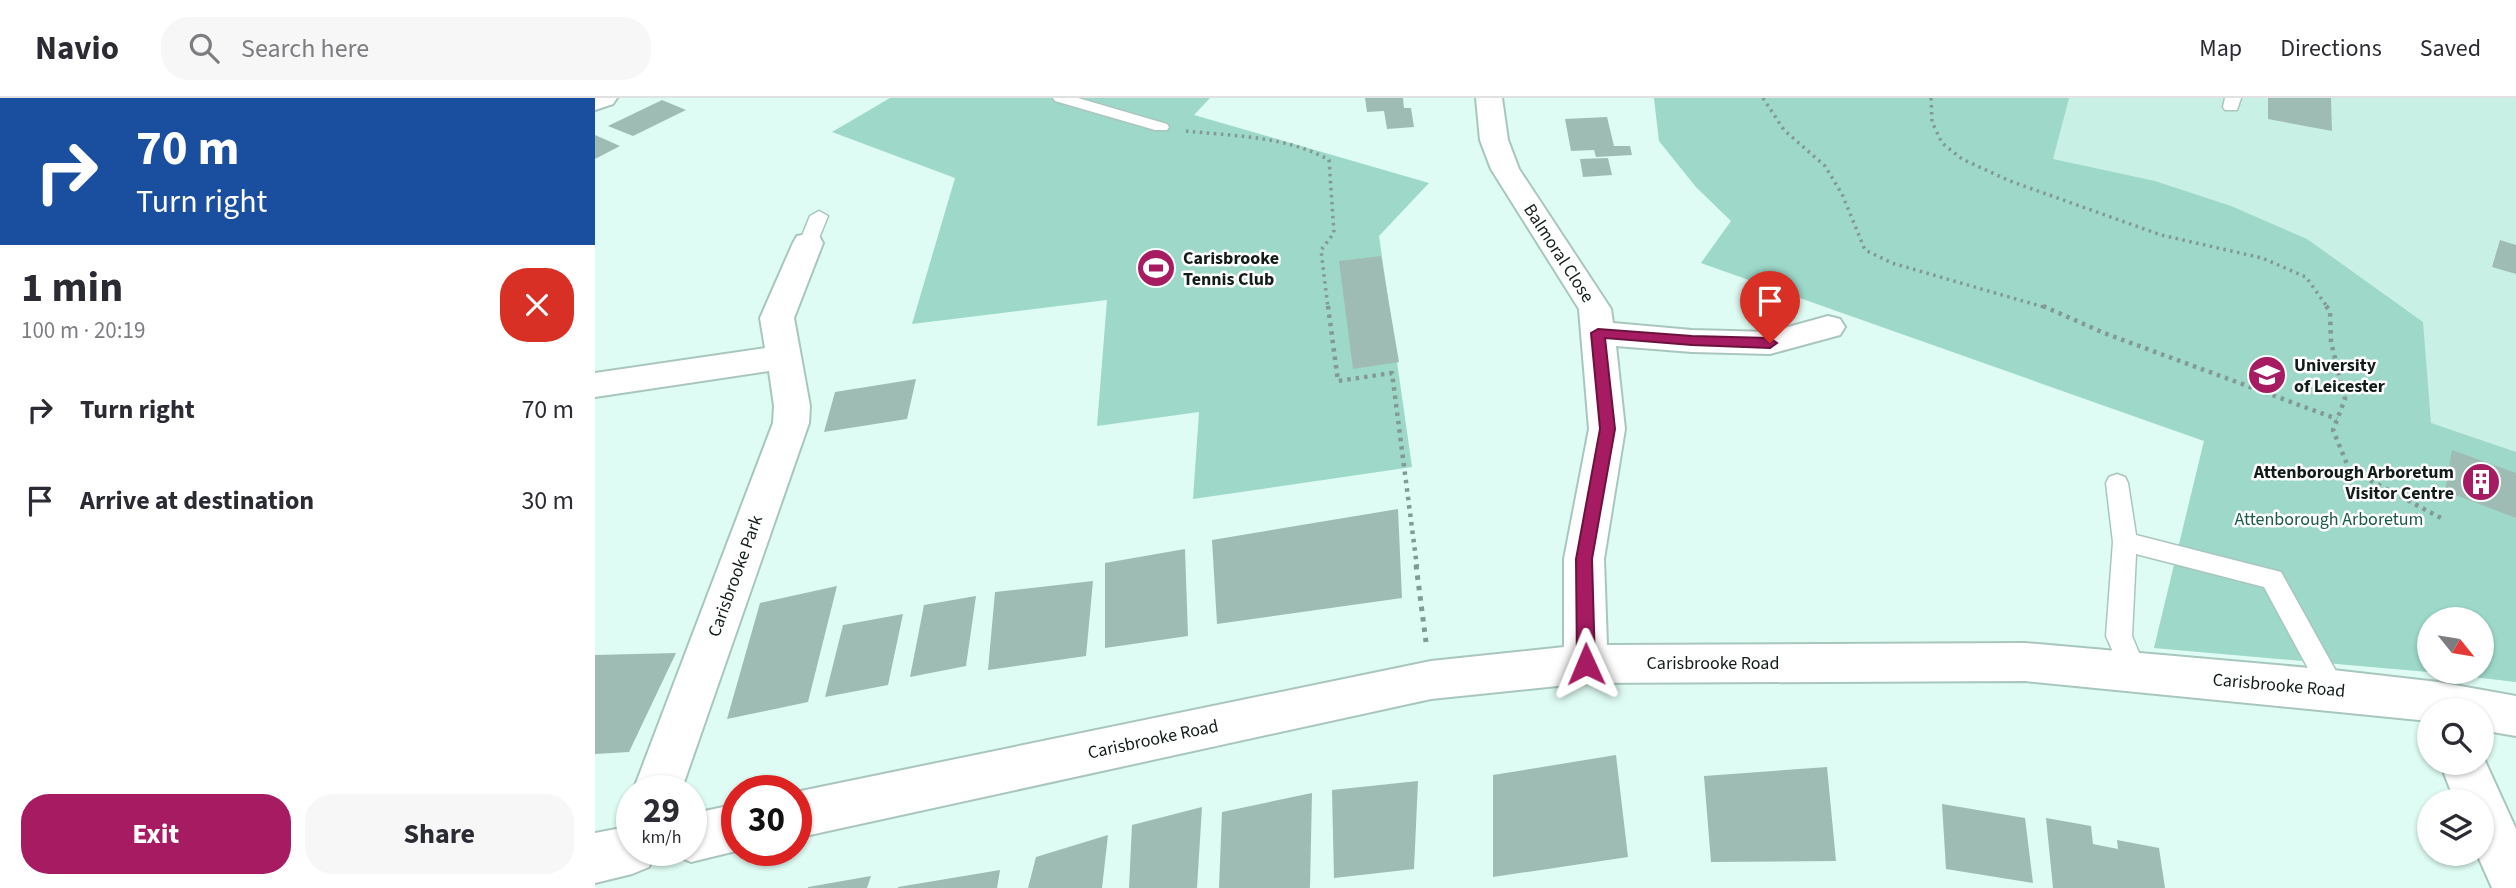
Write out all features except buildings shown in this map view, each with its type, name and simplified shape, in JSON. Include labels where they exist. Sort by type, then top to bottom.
[{"type":"street","points":[[595,102],[604,98]]},
{"type":"street","name":"Balmoral Close","points":[[1489,98],[1494,140],[1505,169],[1595,309],[1607,429],[1584,559],[1586,664]]},
{"type":"street","name":"Carisbrooke Park","points":[[663,775],[791,423],[792,405],[777,318],[814,229]]},
{"type":"street","points":[[1598,333],[1692,341],[1770,343],[1828,327]]},
{"type":"street","points":[[595,385],[785,357]]},
{"type":"street","name":"Carisbrooke Road","points":[[812,812],[1431,680],[1586,664],[2025,662],[2333,690],[2417,703]]},
{"type":"street","name":"Carisbrooke Road","points":[[2494,713],[2516,716]]},
{"type":"street","points":[[2494,839],[2516,883]]},
{"type":"street","points":[[595,858],[616,853]]},
{"type":"lane","points":[[1061,98],[1161,127]]},
{"type":"lane","points":[[2117,483],[2125,542],[2119,636],[2134,672]]},
{"type":"lane","points":[[2125,542],[2271,579],[2333,690]]},
{"type":"path","points":[[1763,98],[1784,130],[1825,166],[1842,194],[1865,250],[1892,262],[2034,302],[2103,333],[2337,419]]},
{"type":"path","points":[[1931,98],[1932,122],[1942,143],[1962,159],[2010,181],[2161,235],[2262,258],[2306,277],[2330,311],[2331,342],[2345,399],[2333,430],[2349,469],[2441,519]]},
{"type":"path","points":[[1161,127],[1273,142],[1322,155],[1329,160],[1334,233],[1321,250],[1338,381],[1391,373],[1431,680]]},
{"type":"shaded area","name":"Attenborough Arboretum","points":[[1654,98],[2516,98],[2516,682],[2494,679],[2494,607],[2417,607],[2417,671],[2154,648],[2204,441],[1701,263],[1731,221],[1696,187],[1659,141]]},
{"type":"green space","name":"Carisbrooke Tennis Club","points":[[890,98],[1210,98],[1194,115],[1429,183],[1379,236],[1412,467],[1193,499],[1199,412],[1097,426],[1107,300],[912,324],[955,178],[832,132]]},
{"type":"green space","name":"Attenborough Arboretum","points":[[1654,98],[2069,98],[2053,159],[2155,181],[2231,206],[2307,239],[2423,322],[2431,423],[2516,452],[2516,682],[2494,679],[2494,607],[2417,607],[2417,671],[2154,648],[2204,441],[1701,263],[1731,221],[1696,187],[1659,141]]},
{"type":"place","name":"Carisbrooke Tennis Club","points":[[1156,268]]},
{"type":"place","name":"University of Leicester","points":[[2267,375]]},
{"type":"place","name":"Attenborough Arboretum Visitor Centre","points":[[2481,482]]},
{"type":"route","points":[[1586,664],[1584,559],[1607,429],[1598,333],[1692,341],[1770,343]]}]
